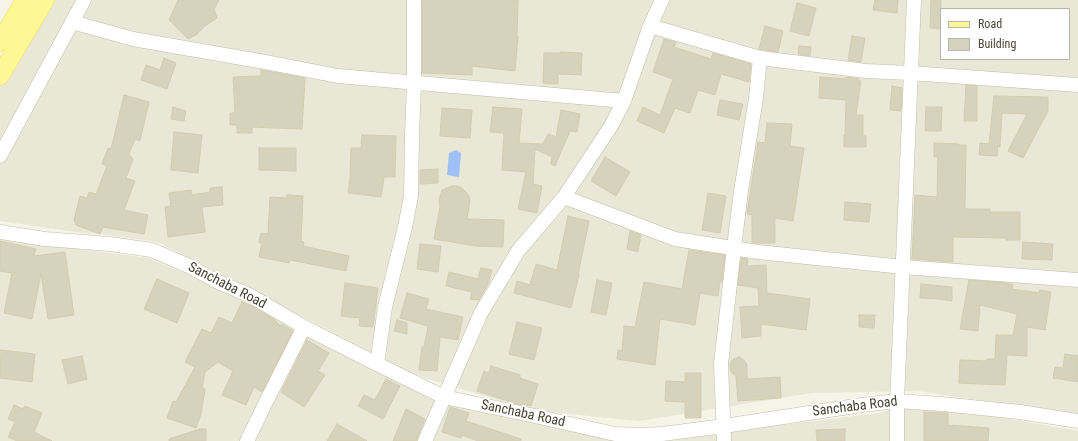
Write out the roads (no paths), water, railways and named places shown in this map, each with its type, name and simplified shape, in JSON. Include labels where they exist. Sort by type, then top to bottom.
[{"type":"main road","points":[[0,42],[25,0]]},
{"type":"main road","points":[[0,76],[45,0]]},
{"type":"street","points":[[0,156],[84,0]]},
{"type":"street","points":[[376,364],[385,308],[411,196],[414,82],[414,0]]},
{"type":"street","points":[[425,441],[481,313],[518,251],[564,197],[611,126],[624,101],[650,26],[662,0]]},
{"type":"street","points":[[897,441],[897,401],[914,0]]},
{"type":"street","points":[[72,22],[133,40],[338,76],[624,101]]},
{"type":"street","points":[[650,26],[760,58],[866,71],[1078,85]]},
{"type":"street","points":[[724,441],[722,364],[741,190],[756,98],[760,58]]},
{"type":"street","points":[[564,197],[675,239],[758,252],[903,267],[1078,280]]},
{"type":"street","name":"Sanchaba Road","points":[[0,232],[45,239],[110,244],[152,250],[251,296],[304,328],[444,397],[615,434],[662,434],[897,401],[1020,412],[1078,421]]},
{"type":"street","points":[[247,441],[304,328]]},
{"type":"water","points":[[456,150],[461,153],[459,177],[447,175],[449,153]]}]
